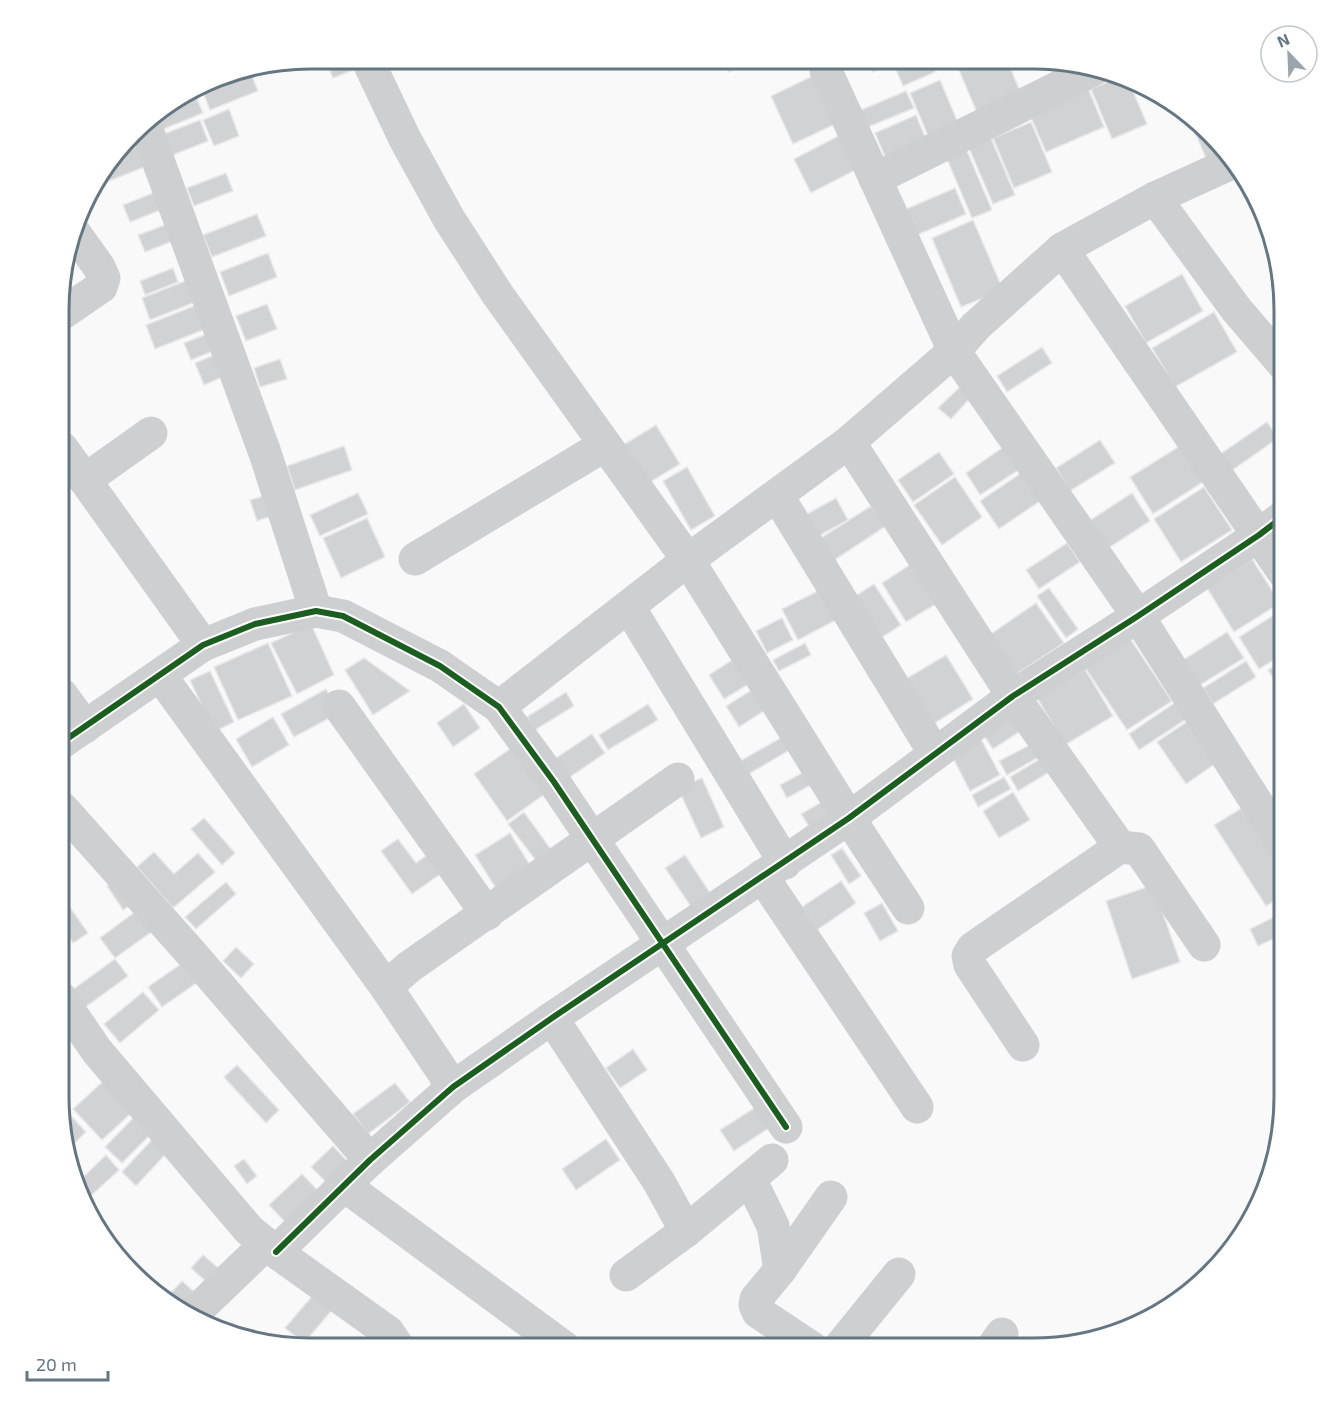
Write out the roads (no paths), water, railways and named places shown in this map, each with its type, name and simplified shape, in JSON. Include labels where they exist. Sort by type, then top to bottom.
[{"type":"street","points":[[372,69],[405,139],[449,219],[498,295],[688,560],[908,908]]},
{"type":"street","points":[[826,69],[954,351],[1138,616],[1274,830]]},
{"type":"street","points":[[875,179],[1084,75]]},
{"type":"street","points":[[148,132],[265,453],[316,610]]},
{"type":"street","points":[[499,706],[688,560],[849,442],[954,351],[976,326],[1062,249],[1155,198],[1226,166]]},
{"type":"street","points":[[1155,198],[1236,309],[1274,353]]},
{"type":"street","points":[[69,309],[100,287],[104,278],[80,240]]},
{"type":"street","points":[[198,1310],[345,1186],[370,1160],[453,1087],[849,818],[1013,696],[1138,616],[1271,526],[1062,249]]},
{"type":"street","points":[[85,480],[151,433]]},
{"type":"street","points":[[849,442],[1013,696],[1120,847]]},
{"type":"street","points":[[415,559],[605,445]]},
{"type":"street","points":[[69,458],[203,645]]},
{"type":"street","points":[[777,495],[935,754]]},
{"type":"street","points":[[629,607],[773,869],[917,1107]]},
{"type":"street","points":[[73,735],[203,645],[255,624],[316,610],[343,616],[440,666],[499,706],[594,840],[786,1126]]},
{"type":"street","points":[[160,675],[386,987],[453,1087]]},
{"type":"street","points":[[339,706],[487,914]]},
{"type":"street","points":[[386,987],[409,968],[594,840],[678,778]]},
{"type":"street","points":[[69,816],[370,1160]]},
{"type":"street","points":[[1023,1045],[970,965],[968,956],[973,948],[1120,847],[1139,849],[1204,945]]},
{"type":"street","points":[[69,1009],[98,1051],[249,1230],[388,1332],[392,1338]]},
{"type":"street","points":[[552,1018],[660,1182],[686,1231]]},
{"type":"street","points":[[626,1275],[686,1231],[761,1169],[780,1270]]},
{"type":"street","points":[[345,1186],[551,1338]]},
{"type":"street","points":[[797,1338],[758,1312],[755,1305],[756,1299],[780,1270],[831,1197]]},
{"type":"street","points":[[847,1338],[899,1274]]}]
